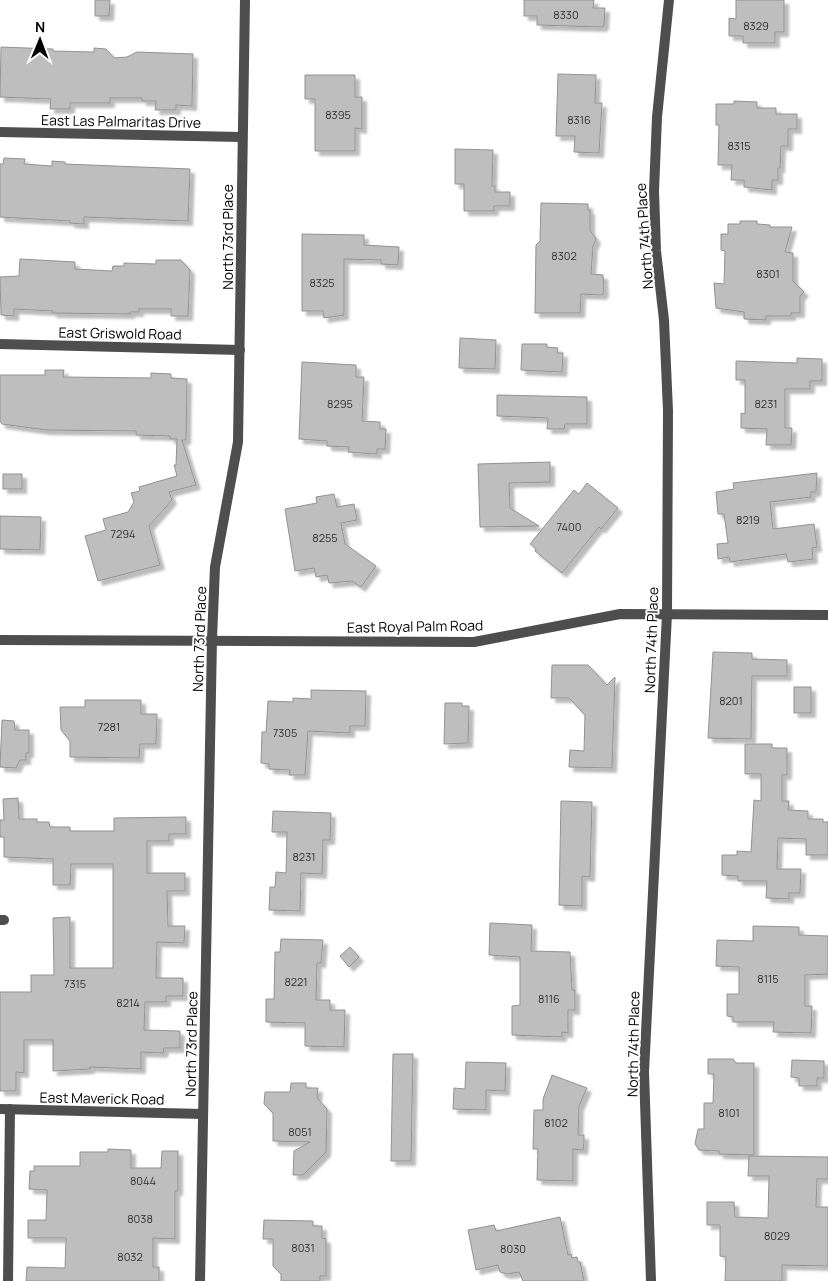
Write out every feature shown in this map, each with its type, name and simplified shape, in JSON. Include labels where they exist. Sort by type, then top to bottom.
[{"type":"street","name":"North 73rd Place","points":[[200,1281],[212,640],[215,567],[238,442],[241,137],[245,0]]},
{"type":"street","name":"North 74th Place","points":[[651,1281],[644,1072],[667,614],[668,411],[664,320],[656,251],[654,191],[656,117],[669,0]]},
{"type":"street","name":"East Las Palmaritas Drive","points":[[0,132],[241,137]]},
{"type":"street","name":"East Griswold Road","points":[[0,344],[240,350]]},
{"type":"street","name":"East Royal Palm Road","points":[[0,640],[474,642],[620,614],[828,615]]},
{"type":"street","name":"East Maverick Road","points":[[5,1109],[203,1114]]},
{"type":"street","points":[[5,1109],[8,1281]]},
{"type":"building","points":[[95,0],[110,0],[109,16],[95,16]]},
{"type":"building","points":[[524,0],[594,0],[593,8],[605,8],[604,25],[602,27],[537,25],[537,16],[524,16]]},
{"type":"building","points":[[736,0],[784,0],[784,32],[775,32],[775,43],[743,43],[743,36],[729,36],[729,18],[736,19]]},
{"type":"building","points":[[1,47],[94,52],[94,48],[106,49],[114,58],[127,57],[137,52],[193,54],[192,106],[176,105],[176,110],[155,110],[156,101],[142,101],[142,98],[110,98],[110,103],[70,103],[70,109],[50,109],[51,99],[0,97]]},
{"type":"building","points":[[558,74],[596,75],[595,103],[602,103],[599,153],[574,152],[575,136],[556,136]]},
{"type":"building","points":[[305,75],[355,75],[355,97],[362,97],[362,129],[355,128],[355,151],[315,151],[315,99],[305,99]]},
{"type":"building","points":[[734,101],[757,102],[757,108],[776,108],[776,114],[797,114],[797,129],[788,129],[788,146],[781,146],[778,180],[772,180],[772,190],[744,187],[744,180],[731,180],[732,165],[718,165],[719,125],[716,125],[716,104],[734,104]]},
{"type":"building","points":[[455,149],[493,150],[492,186],[495,186],[495,192],[510,192],[510,206],[494,206],[494,211],[464,211],[464,184],[455,184]]},
{"type":"building","points":[[4,158],[25,159],[24,164],[52,166],[52,161],[65,162],[65,164],[190,169],[188,221],[84,217],[84,224],[70,223],[70,221],[0,217],[0,164],[3,164]]},
{"type":"building","points":[[541,203],[588,204],[588,210],[590,210],[590,230],[596,239],[593,246],[591,274],[603,275],[604,292],[602,295],[581,294],[580,313],[535,313],[536,245],[540,241]]},
{"type":"building","points":[[740,221],[757,221],[757,224],[770,225],[770,227],[792,227],[785,252],[793,253],[793,281],[804,292],[800,296],[800,313],[791,313],[791,316],[766,316],[766,320],[744,319],[744,312],[716,308],[714,283],[724,284],[725,251],[721,250],[721,234],[728,234],[728,224],[740,224]]},
{"type":"building","points":[[302,234],[364,235],[364,245],[399,247],[398,265],[381,264],[381,260],[344,259],[344,315],[324,318],[323,311],[302,311]]},
{"type":"building","points":[[20,259],[75,262],[75,269],[112,271],[113,266],[124,266],[124,263],[156,264],[156,260],[181,260],[190,270],[188,316],[171,316],[171,309],[139,309],[139,312],[130,312],[130,314],[52,313],[53,311],[14,309],[14,316],[1,315],[0,277],[19,276]]},
{"type":"building","points":[[460,338],[496,340],[495,369],[459,368]]},
{"type":"building","points":[[522,344],[547,344],[547,347],[558,348],[557,353],[563,353],[562,372],[521,370]]},
{"type":"building","points":[[797,358],[822,359],[822,381],[810,381],[810,389],[785,389],[785,428],[792,428],[791,445],[766,445],[767,429],[741,428],[741,413],[745,414],[745,380],[736,380],[736,361],[797,363]]},
{"type":"building","points":[[302,362],[356,365],[356,377],[364,377],[362,421],[380,422],[380,429],[386,429],[385,449],[377,449],[377,454],[348,452],[349,447],[327,446],[327,441],[299,439]]},
{"type":"building","points":[[45,370],[64,370],[63,377],[151,378],[151,373],[171,374],[171,378],[187,379],[186,440],[182,440],[196,485],[169,492],[172,500],[149,526],[160,565],[98,581],[85,536],[106,530],[103,519],[128,512],[134,502],[131,493],[140,491],[139,487],[177,476],[174,465],[176,465],[177,439],[170,439],[170,436],[136,435],[136,431],[46,430],[2,424],[0,421],[0,375],[45,375]]},
{"type":"building","points":[[497,395],[587,397],[587,424],[565,424],[564,429],[547,429],[548,418],[497,416]]},
{"type":"building","points":[[550,462],[550,482],[509,483],[510,508],[539,526],[480,527],[478,464]]},
{"type":"building","points":[[817,473],[816,492],[811,492],[811,497],[770,502],[773,529],[814,524],[817,547],[812,548],[813,559],[788,562],[786,554],[730,562],[729,557],[718,559],[717,544],[728,543],[724,514],[718,514],[716,492],[734,489],[733,483]]},
{"type":"building","points":[[3,474],[22,474],[22,489],[3,489]]},
{"type":"building","points":[[587,483],[618,508],[601,529],[599,527],[562,573],[535,551],[536,549],[530,544],[574,490],[579,494]]},
{"type":"building","points":[[334,494],[337,507],[354,504],[357,520],[341,523],[345,544],[376,566],[361,587],[352,581],[329,583],[327,575],[316,577],[314,568],[295,571],[285,509],[317,503],[316,497]]},
{"type":"building","points":[[0,516],[41,517],[40,550],[0,549]]},
{"type":"building","points":[[713,652],[752,653],[752,659],[787,660],[787,676],[752,676],[751,739],[708,738]]},
{"type":"building","points":[[552,665],[588,665],[607,685],[615,677],[612,768],[569,767],[570,750],[584,751],[585,715],[569,698],[551,698]]},
{"type":"building","points":[[794,687],[811,687],[811,713],[794,713]]},
{"type":"building","points":[[311,690],[366,691],[365,726],[350,726],[350,733],[308,731],[305,775],[289,775],[290,770],[269,769],[269,764],[261,763],[262,732],[266,732],[268,701],[293,702],[293,698],[311,699]]},
{"type":"building","points":[[85,700],[141,700],[141,714],[157,714],[156,744],[140,744],[139,758],[70,757],[70,741],[61,730],[60,707],[85,707]]},
{"type":"building","points":[[445,703],[462,703],[462,706],[469,706],[468,743],[444,744]]},
{"type":"building","points":[[2,720],[14,721],[15,730],[29,730],[29,753],[26,753],[26,760],[20,760],[16,768],[0,767]]},
{"type":"building","points":[[745,744],[772,744],[772,748],[787,748],[787,775],[782,775],[782,801],[789,801],[788,810],[808,811],[808,819],[823,819],[823,822],[828,822],[828,855],[806,855],[806,839],[778,838],[777,869],[801,869],[800,893],[789,893],[789,899],[766,898],[767,881],[738,881],[738,876],[722,875],[722,855],[737,855],[737,851],[751,852],[754,800],[761,801],[761,774],[745,774]]},
{"type":"building","points":[[18,798],[19,819],[37,819],[37,822],[49,822],[50,827],[70,827],[70,831],[114,831],[114,818],[186,817],[186,834],[169,834],[169,841],[147,841],[147,873],[185,873],[185,891],[167,891],[168,926],[185,926],[184,943],[157,942],[156,978],[183,978],[183,996],[166,996],[166,1002],[145,1002],[144,1030],[180,1031],[180,1048],[164,1048],[163,1053],[141,1052],[141,1069],[90,1067],[90,1069],[53,1071],[53,1040],[24,1040],[24,1073],[16,1072],[16,1091],[0,1091],[0,992],[31,992],[31,975],[54,975],[53,918],[70,917],[70,968],[113,968],[113,864],[71,864],[70,885],[53,885],[53,859],[4,857],[4,837],[0,837],[0,820],[4,820],[3,799]]},
{"type":"building","points":[[561,801],[592,802],[590,877],[582,876],[582,906],[559,905]]},
{"type":"building","points":[[273,811],[331,813],[330,840],[323,840],[322,874],[301,873],[300,911],[269,910],[270,887],[275,887],[276,872],[286,873],[287,832],[272,832]]},
{"type":"building","points":[[490,923],[532,925],[531,951],[570,952],[572,990],[575,990],[575,1010],[568,1010],[568,1033],[562,1032],[562,1037],[512,1035],[512,1006],[520,1005],[520,957],[489,955]]},
{"type":"building","points":[[753,926],[799,927],[799,935],[828,936],[828,974],[805,975],[805,1006],[812,1006],[811,1033],[773,1032],[774,1022],[733,1022],[733,1017],[727,1016],[727,994],[739,994],[739,967],[716,966],[717,940],[753,941]]},
{"type":"building","points":[[281,939],[323,940],[321,963],[317,963],[316,1000],[330,1000],[330,1010],[345,1010],[344,1047],[305,1046],[305,1023],[266,1022],[266,999],[274,999],[275,952],[280,952]]},
{"type":"building","points":[[350,947],[359,957],[349,967],[340,956]]},
{"type":"building","points":[[393,1054],[413,1054],[411,1161],[391,1161]]},
{"type":"building","points":[[708,1059],[733,1059],[736,1063],[754,1063],[754,1155],[719,1154],[719,1151],[699,1150],[695,1144],[698,1129],[704,1129],[704,1103],[713,1103],[714,1074],[708,1074]]},
{"type":"building","points":[[792,1060],[824,1061],[824,1078],[817,1078],[817,1086],[799,1086],[799,1078],[791,1077]]},
{"type":"building","points":[[466,1062],[506,1063],[505,1091],[486,1090],[486,1110],[453,1109],[454,1088],[465,1089]]},
{"type":"building","points":[[552,1075],[587,1088],[579,1106],[578,1135],[584,1135],[583,1150],[573,1149],[573,1181],[537,1180],[538,1149],[533,1149],[534,1110],[543,1110],[543,1099]]},
{"type":"building","points":[[291,1083],[306,1083],[306,1088],[318,1088],[317,1098],[327,1109],[326,1152],[303,1175],[293,1175],[294,1151],[310,1142],[273,1141],[273,1113],[264,1104],[265,1092],[290,1092]]},
{"type":"building","points":[[108,1149],[131,1150],[131,1168],[161,1168],[162,1151],[178,1151],[178,1191],[175,1191],[175,1239],[153,1238],[153,1267],[159,1267],[159,1281],[26,1281],[27,1267],[65,1268],[66,1238],[28,1238],[28,1220],[46,1220],[47,1190],[29,1189],[30,1171],[34,1171],[34,1166],[80,1166],[80,1152],[108,1152]]},
{"type":"building","points":[[749,1156],[828,1157],[828,1179],[817,1179],[816,1207],[828,1207],[828,1266],[782,1265],[782,1281],[725,1281],[726,1257],[720,1256],[720,1225],[707,1225],[707,1202],[734,1202],[735,1217],[768,1218],[769,1176],[748,1176]]},
{"type":"building","points":[[560,1217],[568,1255],[571,1254],[572,1258],[577,1257],[584,1281],[523,1281],[519,1272],[507,1274],[500,1272],[498,1265],[476,1270],[468,1230],[494,1225],[496,1231]]},
{"type":"building","points":[[264,1220],[313,1221],[313,1226],[322,1226],[322,1238],[326,1239],[326,1276],[320,1276],[320,1281],[281,1281],[281,1274],[273,1266],[273,1239],[263,1239]]}]
